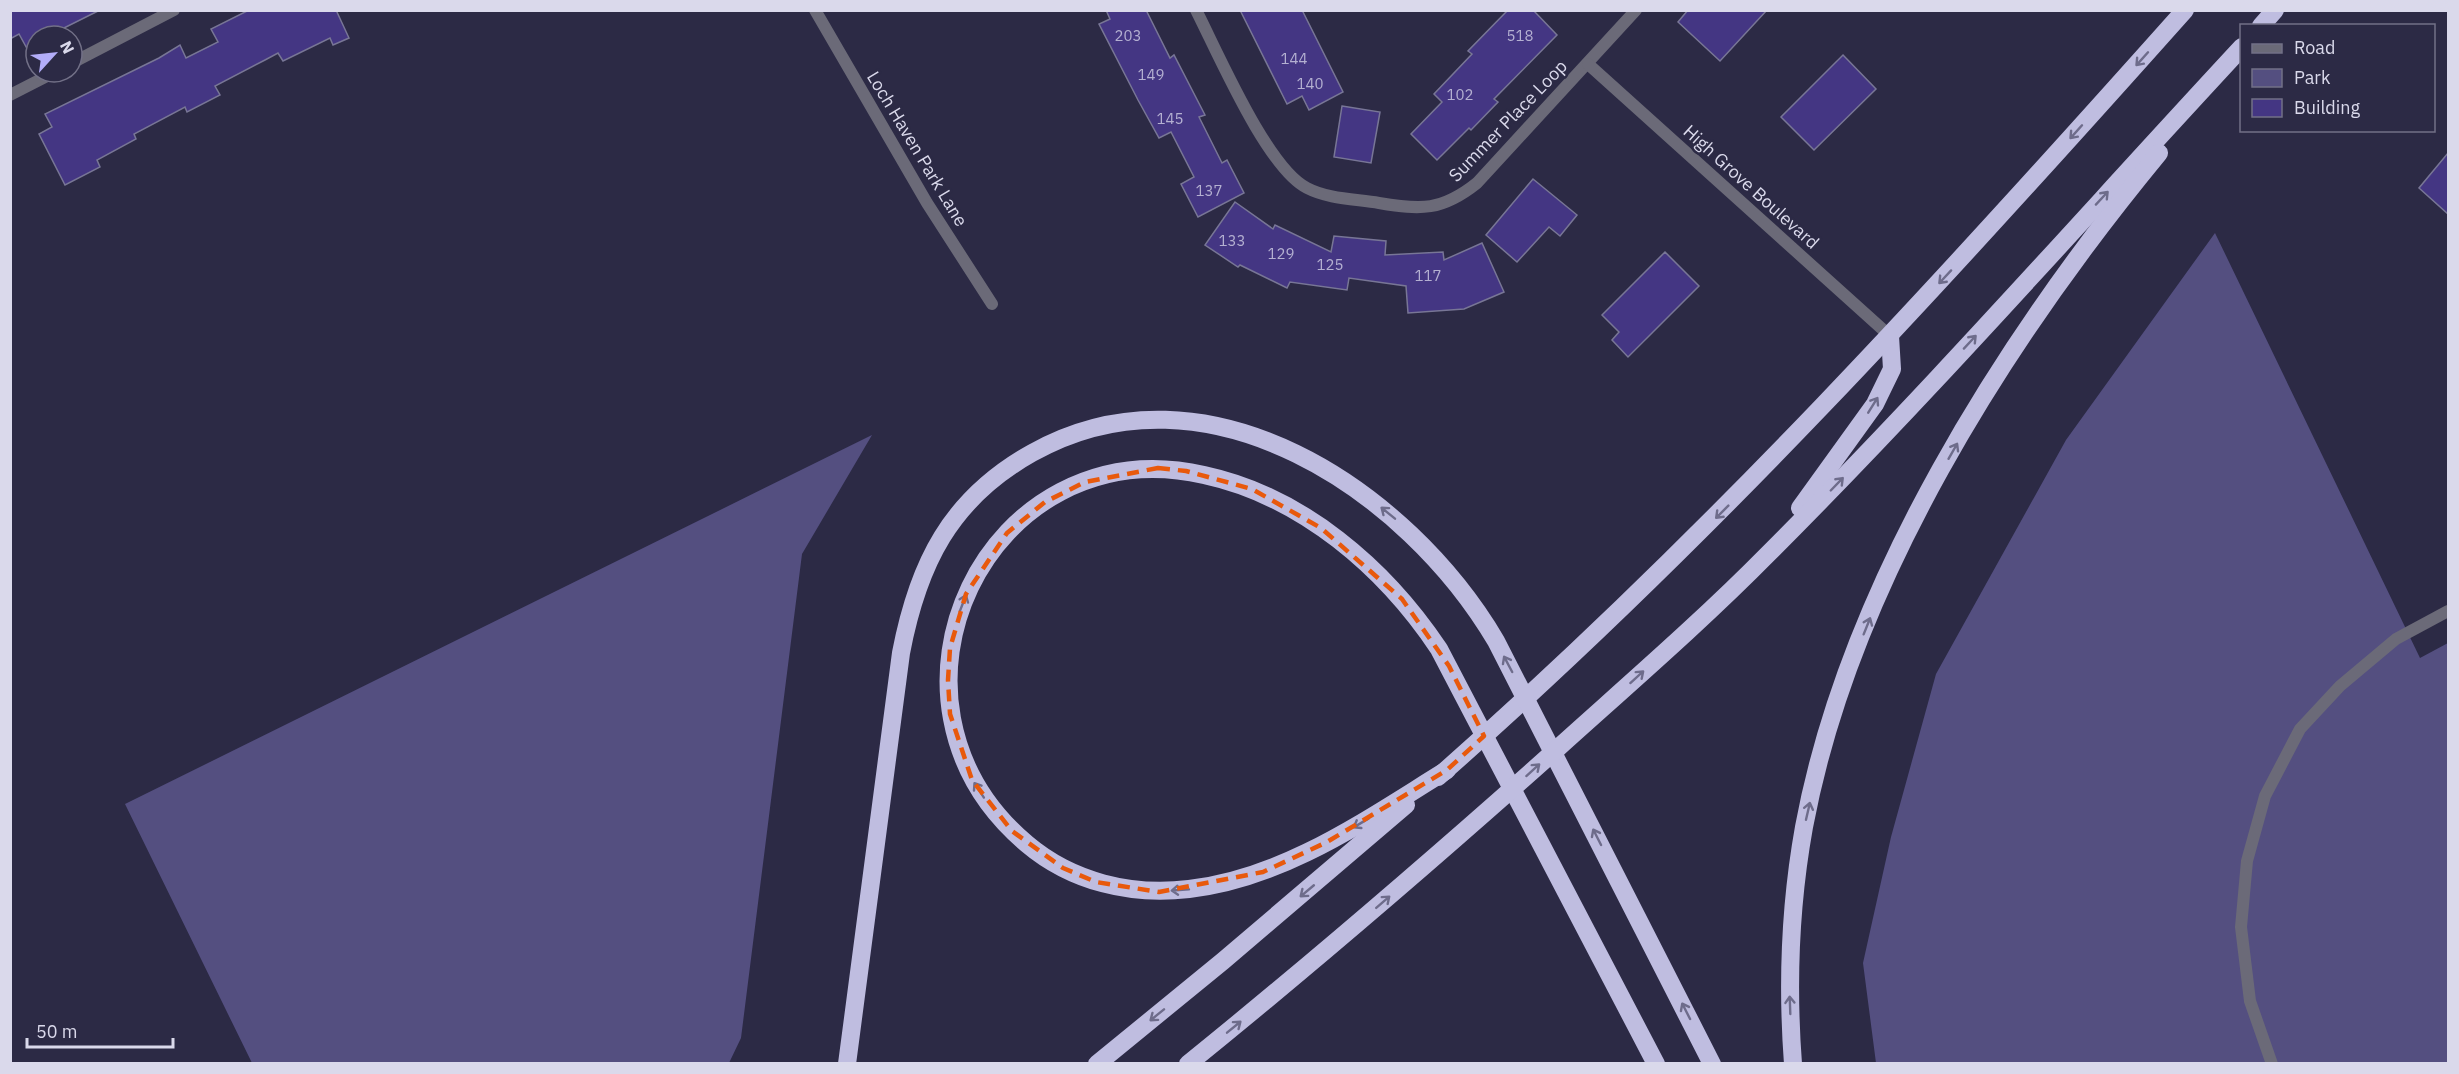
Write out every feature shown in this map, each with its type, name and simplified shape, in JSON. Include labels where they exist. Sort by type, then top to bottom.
[{"type":"highway","points":[[1097,1064],[1232,954],[1447,770],[1723,511],[1890,336],[2185,10]]},
{"type":"highway","points":[[2265,24],[2276,10]]},
{"type":"highway","points":[[1188,1064],[1341,939],[1474,823],[1594,716],[1766,556],[1931,384],[2240,48]]},
{"type":"highway","points":[[1793,1064],[1789,962],[1794,893],[1804,826],[1831,722],[1849,670],[1888,575],[1948,460],[2039,312],[2119,202],[2240,54]]},
{"type":"highway","points":[[1766,556],[1875,404],[1892,369],[1890,336]]},
{"type":"highway","points":[[846,1064],[901,654],[908,615],[921,576],[936,545],[971,499],[1018,461],[1042,447],[1094,428],[1158,419],[1193,422],[1230,429],[1269,442],[1306,459],[1376,503],[1435,557],[1473,605],[1496,641],[1712,1064]]},
{"type":"highway","points":[[1447,770],[1327,842],[1263,872],[1191,889],[1159,892],[1125,889],[1096,882],[1063,868],[1037,852],[997,815],[972,780],[959,748],[950,714],[948,680],[950,648],[956,621],[978,571],[1007,533],[1054,497],[1085,482],[1109,475],[1149,469],[1186,471],[1252,489],[1306,518],[1354,552],[1387,582],[1415,615],[1439,649],[1656,1064]]},
{"type":"street","points":[[84,57],[174,10]]},
{"type":"street","name":"Loch Haven Park Lane","points":[[816,10],[922,194],[992,304]]},
{"type":"street","name":"Summer Place Loop","points":[[1196,10],[1273,157],[1293,179],[1319,193],[1413,208],[1446,203],[1477,183],[1636,10]]},
{"type":"street","name":"High Grove Boulevard","points":[[1588,64],[1890,336]]},
{"type":"street","points":[[10,95],[32,84]]},
{"type":"street","points":[[2272,1064],[2250,1001],[2241,927],[2247,861],[2265,796],[2300,729],[2340,686],[2396,639],[2448,611]]},
{"type":"highlighted area","points":[[1158,468],[1186,471],[1252,489],[1321,528],[1402,599],[1449,666],[1484,736],[1447,770],[1327,842],[1263,872],[1159,892],[1096,882],[1063,868],[1012,831],[972,780],[950,714],[948,680],[950,648],[966,594],[1007,533],[1045,502],[1085,482]]},
{"type":"green space","points":[[2215,233],[2420,658],[2448,643],[2448,1063],[1876,1063],[1863,963],[1891,837],[1936,674],[2066,440]]},
{"type":"green space","points":[[872,435],[802,554],[741,1038],[729,1063],[252,1063],[125,804]]},
{"type":"building","points":[[10,10],[100,10],[72,24],[24,24],[24,43],[19,34],[10,39]]},
{"type":"building","points":[[249,10],[336,10],[349,38],[333,45],[330,38],[283,61],[278,53],[215,86],[220,95],[187,112],[185,107],[134,134],[136,139],[97,160],[100,167],[65,185],[39,134],[52,127],[45,114],[159,58],[180,45],[186,58],[218,42],[211,29]]},
{"type":"building","points":[[1106,10],[1146,10],[1170,58],[1174,55],[1205,115],[1199,117],[1222,163],[1227,160],[1244,193],[1198,217],[1181,184],[1194,177],[1171,132],[1159,138],[1138,100],[1099,24],[1110,19]]},
{"type":"building","points":[[1240,10],[1302,10],[1343,92],[1309,110],[1302,96],[1287,104]]},
{"type":"building","points":[[1508,10],[1533,10],[1557,35],[1494,99],[1498,102],[1437,160],[1411,134],[1442,102],[1434,94],[1472,54],[1468,51]]},
{"type":"building","points":[[1688,10],[1767,10],[1720,61],[1678,22]]},
{"type":"building","points":[[1843,55],[1876,89],[1814,150],[1781,117]]},
{"type":"building","points":[[1342,106],[1380,112],[1371,163],[1334,157]]},
{"type":"building","points":[[2448,153],[2448,214],[2419,188]]},
{"type":"building","points":[[1533,179],[1577,215],[1560,236],[1549,227],[1517,262],[1486,235]]},
{"type":"building","points":[[1235,202],[1273,229],[1275,225],[1331,252],[1334,236],[1386,241],[1385,255],[1443,252],[1444,260],[1482,243],[1504,292],[1464,309],[1408,313],[1406,286],[1349,278],[1347,290],[1290,282],[1287,288],[1240,265],[1238,267],[1205,245]]},
{"type":"building","points":[[1665,252],[1699,286],[1628,357],[1612,340],[1619,332],[1602,315]]}]
